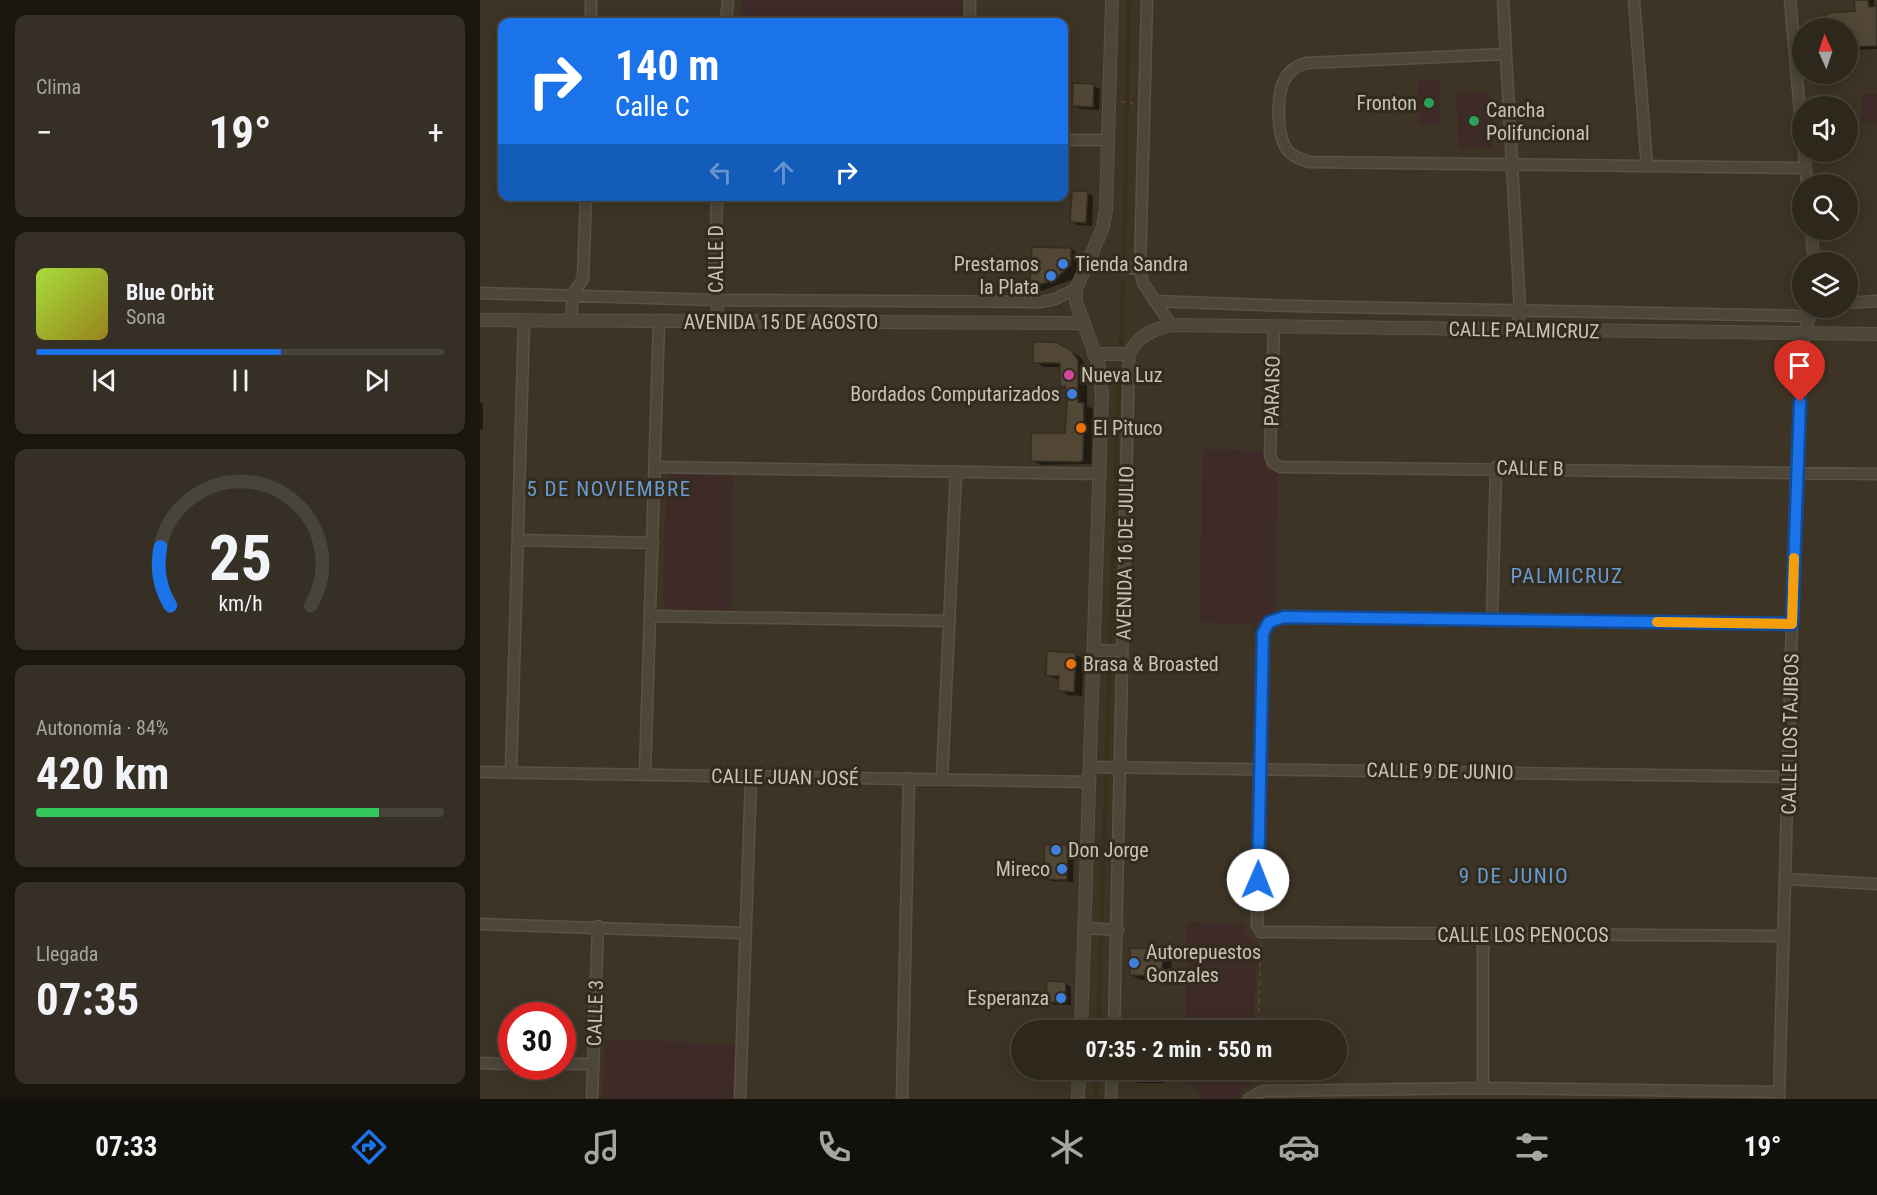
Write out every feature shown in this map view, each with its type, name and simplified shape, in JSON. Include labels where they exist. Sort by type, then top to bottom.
[{"type":"street","points":[[591,0],[591,18]]},
{"type":"street","points":[[726,18],[728,0]]},
{"type":"street","points":[[970,0],[970,18]]},
{"type":"street","points":[[1076,289],[1102,230],[1106,211],[1112,0]]},
{"type":"street","points":[[1094,354],[1128,354],[1133,345],[1143,336],[1171,325],[1135,269],[1148,0]]},
{"type":"street","points":[[1503,0],[1514,164],[1520,310],[1516,329]]},
{"type":"street","points":[[1634,0],[1647,166]]},
{"type":"street","points":[[1790,0],[1799,96]]},
{"type":"street","points":[[1506,54],[1306,63],[1295,68],[1283,83],[1279,112],[1285,147],[1290,154],[1309,162],[1805,168]]},
{"type":"street","points":[[1068,140],[1108,140]]},
{"type":"street","points":[[1805,162],[1806,174]]},
{"type":"street","points":[[571,321],[573,294],[583,279],[586,201]]},
{"type":"street","name":"CALLE D","points":[[717,201],[715,300],[718,321]]},
{"type":"street","points":[[1087,264],[1135,269]]},
{"type":"street","name":"AVENIDA 15 DE AGOSTO","points":[[480,293],[715,300],[1041,302],[1055,299],[1076,289]]},
{"type":"street","name":"AVENIDA 16 DE JULIO","points":[[1076,289],[1076,302],[1094,354],[1102,394],[1095,766],[1090,782],[1090,929],[1082,1020]]},
{"type":"street","name":"CALLE PALMICRUZ","points":[[1154,301],[1290,306],[1792,316]]},
{"type":"street","points":[[1858,302],[1877,301]]},
{"type":"street","name":"CALLE LOS TAJIBOS","points":[[1779,1096],[1796,472],[1804,333],[1810,318]]},
{"type":"street","name":"AVENIDA 15 DE AGOSTO","points":[[480,320],[1082,323]]},
{"type":"street","points":[[511,772],[524,321]]},
{"type":"street","points":[[645,774],[659,321]]},
{"type":"street","name":"CALLE PALMICRUZ","points":[[1171,325],[1877,334]]},
{"type":"street","name":"PARAISO","points":[[1270,455],[1274,327]]},
{"type":"street","name":"AVENIDA 16 DE JULIO","points":[[1114,1020],[1118,930],[1116,766],[1128,354]]},
{"type":"street","name":"CALLE B","points":[[1270,455],[1273,463],[1281,467],[1496,467],[1877,474]]},
{"type":"street","points":[[655,466],[1100,474]]},
{"type":"street","points":[[1492,620],[1496,467]]},
{"type":"street","points":[[942,779],[956,472]]},
{"type":"street","points":[[518,540],[653,543]]},
{"type":"street","points":[[651,616],[950,621]]},
{"type":"street","points":[[1261,932],[1257,925],[1263,633],[1269,622],[1284,617],[1792,624]]},
{"type":"street","points":[[1098,650],[1120,651]]},
{"type":"street","name":"CALLE 9 DE JUNIO","points":[[1095,766],[1789,777]]},
{"type":"street","name":"CALLE JUAN JOSÉ","points":[[480,772],[1090,782]]},
{"type":"street","points":[[740,1099],[751,777]]},
{"type":"street","points":[[902,1099],[909,778]]},
{"type":"street","points":[[1786,879],[1877,884]]},
{"type":"street","points":[[480,924],[598,926],[745,933]]},
{"type":"street","name":"CALLE 3","points":[[592,1099],[598,926]]},
{"type":"street","points":[[1090,929],[1118,930]]},
{"type":"street","name":"CALLE LOS PENOCOS","points":[[1261,932],[1784,936]]},
{"type":"street","points":[[1483,935],[1483,1088]]},
{"type":"street","points":[[480,1063],[498,1064]]},
{"type":"street","points":[[576,1064],[593,1064]]},
{"type":"street","points":[[1078,1099],[1079,1080]]},
{"type":"street","points":[[1111,1099],[1112,1080]]},
{"type":"street","points":[[1253,1096],[1263,1091],[1483,1088],[1779,1096]]},
{"type":"path","points":[[1120,102],[1135,103]]},
{"type":"path","points":[[1258,1020],[1261,932]]},
{"type":"shaded area","points":[[742,0],[963,0],[964,18],[740,18]]},
{"type":"shaded area","name":"Fronton","points":[[1418,81],[1440,81],[1440,125],[1419,125]]},
{"type":"shaded area","name":"Cancha Polifuncional","points":[[1490,93],[1493,148],[1459,149],[1456,94]]},
{"type":"shaded area","points":[[1861,94],[1877,94],[1877,122],[1862,123]]},
{"type":"shaded area","points":[[1203,449],[1266,451],[1268,464],[1278,471],[1275,612],[1267,615],[1260,630],[1253,630],[1252,624],[1199,622]]},
{"type":"shaded area","points":[[671,474],[733,476],[731,611],[670,610],[663,604],[666,481]]},
{"type":"shaded area","points":[[1187,922],[1242,923],[1246,934],[1257,943],[1253,1020],[1185,1020]]},
{"type":"shaded area","points":[[605,1039],[736,1044],[733,1099],[602,1099]]},
{"type":"shaded area","points":[[1187,1080],[1251,1080],[1251,1086],[1242,1090],[1237,1099],[1200,1099],[1199,1090],[1187,1083]]},
{"type":"building","points":[[1854,0],[1868,0],[1869,7],[1877,6],[1877,46],[1858,47],[1858,18],[1826,18],[1826,13],[1855,11]]},
{"type":"building","points":[[1073,83],[1094,84],[1093,107],[1072,106]]},
{"type":"building","points":[[1072,191],[1088,191],[1086,223],[1070,222]]},
{"type":"building","points":[[1032,247],[1071,248],[1071,265],[1053,281],[1030,287]]},
{"type":"building","points":[[1033,342],[1055,342],[1071,350],[1078,360],[1078,402],[1084,403],[1083,460],[1079,462],[1031,461],[1031,433],[1065,433],[1067,402],[1065,386],[1060,387],[1060,363],[1033,363]]},
{"type":"building","points":[[1047,651],[1076,653],[1074,692],[1058,691],[1059,676],[1046,676]]},
{"type":"building","points":[[1045,845],[1068,845],[1067,880],[1043,879]]},
{"type":"building","points":[[1130,948],[1163,949],[1162,976],[1130,975]]},
{"type":"building","points":[[1047,981],[1066,982],[1065,1003],[1046,1002]]},
{"type":"waterway","points":[[1124,259],[1129,0]]},
{"type":"waterway","points":[[1121,344],[1123,283]]},
{"type":"waterway","points":[[1098,1020],[1119,371]]},
{"type":"waterway","points":[[1096,1099],[1097,1080]]},
{"type":"slow traffic","points":[[1657,622],[1792,624],[1794,558]]},
{"type":"place","name":"Fronton","points":[[1429,103]]},
{"type":"place","name":"Cancha Polifuncional","points":[[1474,121]]},
{"type":"place","name":"Tienda Sandra","points":[[1063,264]]},
{"type":"place","name":"Prestamos la Plata","points":[[1051,276]]},
{"type":"place","name":"Nueva Luz","points":[[1069,375]]},
{"type":"place","name":"Bordados Computarizados","points":[[1072,394]]},
{"type":"place","name":"El Pituco","points":[[1081,428]]},
{"type":"place","name":"Brasa & Broasted","points":[[1071,664]]},
{"type":"place","name":"Don Jorge","points":[[1056,850]]},
{"type":"place","name":"Mireco","points":[[1062,869]]},
{"type":"place","name":"Autorepuestos Gonzales","points":[[1134,963]]},
{"type":"place","name":"Esperanza","points":[[1061,998]]},
{"type":"district","name":"5 DE NOVIEMBRE","points":[[609,489]]},
{"type":"district","name":"PALMICRUZ","points":[[1567,576]]},
{"type":"district","name":"9 DE JUNIO","points":[[1514,876]]},
{"type":"route","points":[[1258,880],[1263,633],[1269,622],[1284,617],[1792,624],[1800,402]]}]
